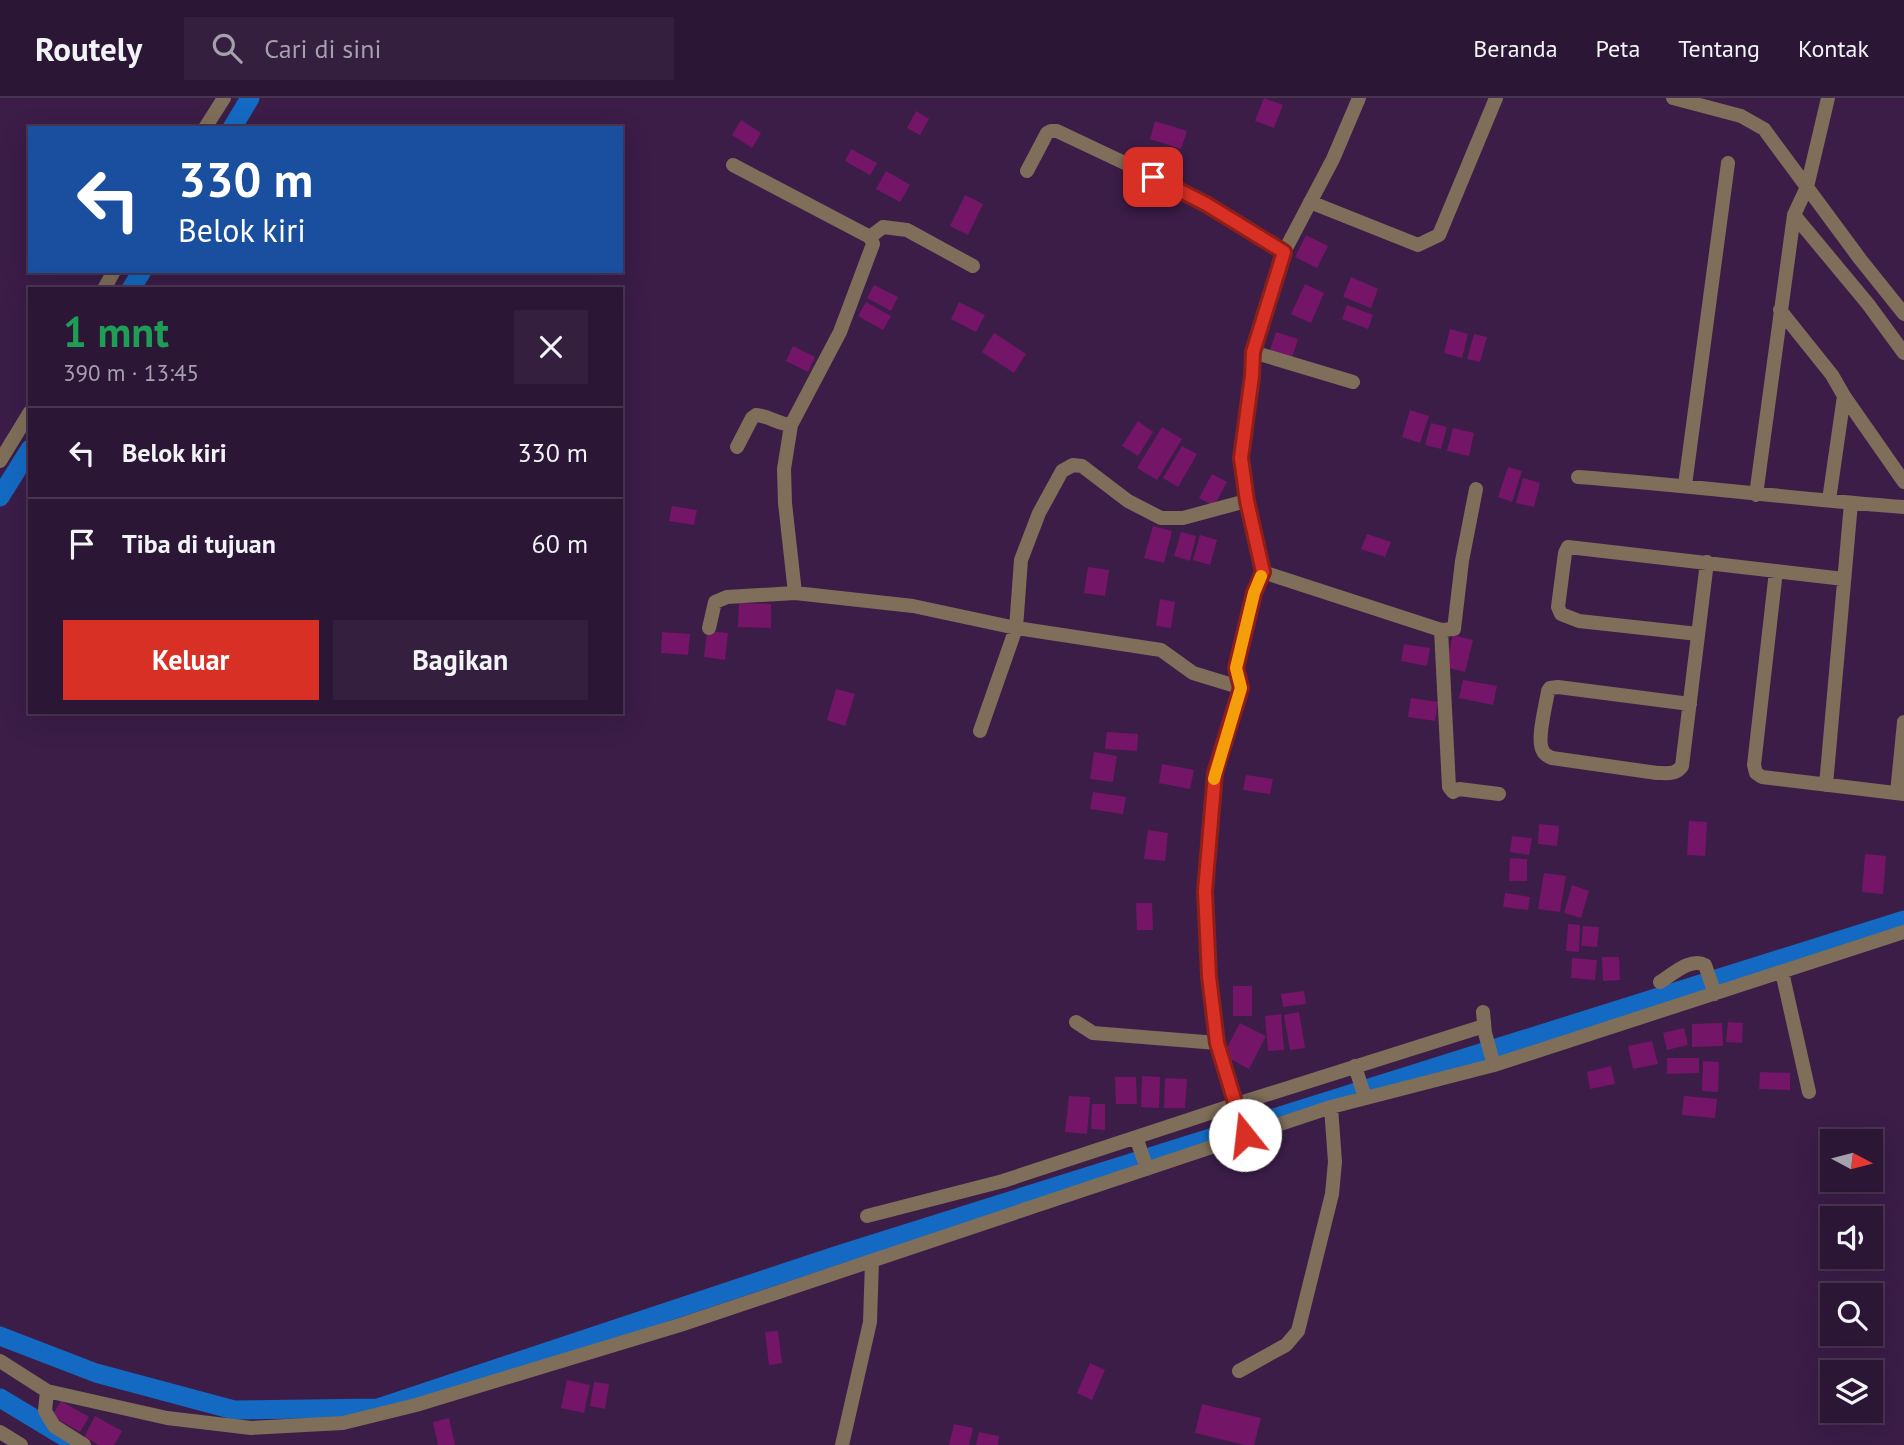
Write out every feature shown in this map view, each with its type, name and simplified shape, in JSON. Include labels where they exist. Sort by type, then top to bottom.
[{"type":"street","points":[[206,126],[224,98]]},
{"type":"street","points":[[1245,1133],[1217,1043],[1209,976],[1205,891],[1215,773],[1241,688],[1236,668],[1254,593],[1263,572],[1247,501],[1241,458],[1253,352],[1284,252],[1333,159],[1359,98]]},
{"type":"street","points":[[1310,202],[1418,245],[1439,235],[1496,98]]},
{"type":"street","points":[[1673,98],[1741,116],[1764,129],[1904,314]]},
{"type":"street","points":[[1756,495],[1794,215],[1807,187],[1828,98]]},
{"type":"street","points":[[1027,171],[1046,134],[1058,131],[1167,183],[1284,252]]},
{"type":"street","points":[[1685,485],[1728,163]]},
{"type":"street","points":[[733,165],[870,237],[873,244],[840,332],[791,425],[784,469],[795,593]]},
{"type":"street","points":[[1794,215],[1868,304],[1904,354]]},
{"type":"street","points":[[870,237],[883,228],[907,230],[973,266]]},
{"type":"street","points":[[1780,310],[1832,375],[1904,482]]},
{"type":"street","points":[[1253,352],[1353,382]]},
{"type":"street","points":[[1829,500],[1844,396]]},
{"type":"street","points":[[0,461],[28,415]]},
{"type":"street","points":[[737,447],[756,415],[765,416],[779,424],[791,425]]},
{"type":"street","points":[[980,731],[1016,628],[1021,560],[1039,513],[1062,471],[1073,465],[1082,466],[1128,501],[1161,518],[1183,518],[1247,501]]},
{"type":"street","points":[[1578,477],[1904,507]]},
{"type":"street","points":[[1263,572],[1441,630],[1454,629],[1462,561],[1476,489]]},
{"type":"street","points":[[1826,785],[1850,503]]},
{"type":"street","points":[[1698,634],[1579,621],[1561,614],[1558,607],[1564,553],[1568,547],[1844,579]]},
{"type":"street","points":[[1690,704],[1550,688],[1540,740],[1543,753],[1552,758],[1672,773],[1682,766],[1690,704],[1707,562]]},
{"type":"street","points":[[1776,571],[1754,765],[1756,773],[1762,777],[1900,794],[1904,722]]},
{"type":"street","points":[[709,628],[715,602],[720,598],[795,593],[913,606],[1016,628],[1161,650],[1193,673],[1241,688]]},
{"type":"street","points":[[1441,630],[1449,787],[1453,792],[1459,789],[1499,794]]},
{"type":"street","points":[[0,1361],[47,1391],[167,1418],[251,1428],[343,1423],[416,1405],[680,1325],[1245,1133],[1364,1095],[1782,972],[1904,932]]},
{"type":"street","points":[[1660,982],[1697,961],[1705,965],[1714,991]]},
{"type":"street","points":[[1782,972],[1809,1092]]},
{"type":"street","points":[[1076,1022],[1093,1033],[1217,1043]]},
{"type":"street","points":[[867,1216],[1003,1181],[1356,1069],[1484,1024],[1492,1059]]},
{"type":"street","points":[[1356,1069],[1364,1095]]},
{"type":"street","points":[[1239,1371],[1286,1345],[1298,1331],[1332,1194],[1335,1162],[1331,1107]]},
{"type":"street","points":[[1137,1139],[1146,1166]]},
{"type":"street","points":[[842,1445],[870,1322],[872,1261]]},
{"type":"street","points":[[47,1391],[45,1412],[54,1426],[84,1445]]},
{"type":"street","points":[[0,1432],[20,1445]]},
{"type":"building","points":[[1264,98],[1283,105],[1274,128],[1255,121]]},
{"type":"building","points":[[916,111],[929,119],[920,135],[907,128]]},
{"type":"building","points":[[741,120],[761,133],[752,148],[732,135]]},
{"type":"building","points":[[1155,121],[1187,131],[1181,149],[1150,139]]},
{"type":"building","points":[[851,149],[877,163],[870,175],[845,161]]},
{"type":"building","points":[[1148,150],[1175,162],[1167,179],[1140,167]]},
{"type":"building","points":[[886,171],[910,185],[900,202],[876,189]]},
{"type":"building","points":[[965,195],[983,204],[968,235],[950,226]]},
{"type":"building","points":[[1306,235],[1328,246],[1317,268],[1295,257]]},
{"type":"building","points":[[1351,277],[1378,289],[1371,308],[1343,297]]},
{"type":"building","points":[[1305,284],[1324,293],[1311,323],[1291,314]]},
{"type":"building","points":[[874,285],[898,297],[891,311],[867,298]]},
{"type":"building","points":[[866,302],[891,316],[883,330],[858,316]]},
{"type":"building","points":[[959,302],[985,315],[976,332],[951,319]]},
{"type":"building","points":[[1347,305],[1373,315],[1368,329],[1342,319]]},
{"type":"building","points":[[1450,329],[1468,334],[1462,358],[1444,353]]},
{"type":"building","points":[[1276,332],[1298,339],[1291,360],[1269,353]]},
{"type":"building","points":[[994,333],[1026,354],[1014,373],[982,352]]},
{"type":"building","points":[[1474,334],[1487,337],[1480,362],[1467,359]]},
{"type":"building","points":[[793,346],[815,357],[808,372],[786,361]]},
{"type":"building","points":[[1410,410],[1429,416],[1420,443],[1402,437]]},
{"type":"building","points":[[1138,421],[1153,432],[1138,456],[1122,446]]},
{"type":"building","points":[[1431,423],[1447,427],[1441,449],[1425,445]]},
{"type":"building","points":[[1162,427],[1182,439],[1157,480],[1137,468]]},
{"type":"building","points":[[1453,428],[1474,433],[1469,456],[1447,451]]},
{"type":"building","points":[[1182,446],[1197,454],[1178,487],[1163,478]]},
{"type":"building","points":[[1508,467],[1522,471],[1512,502],[1498,497]]},
{"type":"building","points":[[1212,474],[1227,482],[1214,506],[1199,498]]},
{"type":"building","points":[[1523,478],[1540,483],[1534,507],[1516,503]]},
{"type":"building","points":[[672,506],[697,510],[694,525],[669,521]]},
{"type":"building","points":[[1153,526],[1172,531],[1164,563],[1144,558]]},
{"type":"building","points":[[1181,532],[1196,536],[1190,561],[1174,556]]},
{"type":"building","points":[[1367,534],[1391,542],[1385,557],[1361,549]]},
{"type":"building","points":[[1200,535],[1217,540],[1210,565],[1193,560]]},
{"type":"building","points":[[1088,567],[1109,570],[1105,596],[1084,593]]},
{"type":"building","points":[[1160,599],[1175,602],[1171,628],[1156,626]]},
{"type":"building","points":[[739,603],[771,604],[771,628],[738,627]]},
{"type":"building","points":[[707,631],[728,633],[725,660],[704,657]]},
{"type":"building","points":[[662,632],[690,634],[688,655],[661,653]]},
{"type":"building","points":[[1453,635],[1473,640],[1465,672],[1445,667]]},
{"type":"building","points":[[1404,644],[1430,648],[1427,666],[1401,661]]},
{"type":"building","points":[[1463,680],[1497,686],[1493,705],[1459,698]]},
{"type":"building","points":[[836,689],[855,694],[845,726],[827,720]]},
{"type":"building","points":[[1411,698],[1438,702],[1435,721],[1408,717]]},
{"type":"building","points":[[1107,732],[1138,734],[1137,751],[1105,749]]},
{"type":"building","points":[[1094,752],[1117,756],[1113,782],[1090,779]]},
{"type":"building","points":[[1162,764],[1194,770],[1190,789],[1159,783]]},
{"type":"building","points":[[1246,775],[1273,779],[1270,794],[1243,790]]},
{"type":"building","points":[[1093,792],[1126,797],[1123,814],[1090,809]]},
{"type":"building","points":[[1689,821],[1707,822],[1705,856],[1687,855]]},
{"type":"building","points":[[1539,824],[1559,826],[1557,846],[1538,844]]},
{"type":"building","points":[[1148,830],[1168,833],[1165,861],[1144,859]]},
{"type":"building","points":[[1512,836],[1532,838],[1529,855],[1510,852]]},
{"type":"building","points":[[1865,854],[1886,856],[1883,894],[1862,892]]},
{"type":"building","points":[[1510,858],[1527,859],[1527,881],[1509,881]]},
{"type":"building","points":[[1544,873],[1566,876],[1560,912],[1538,909]]},
{"type":"building","points":[[1572,885],[1589,891],[1581,918],[1564,913]]},
{"type":"building","points":[[1505,893],[1530,897],[1528,910],[1503,907]]},
{"type":"building","points":[[1136,903],[1152,903],[1153,930],[1137,930]]},
{"type":"building","points":[[1568,924],[1580,925],[1579,952],[1566,951]]},
{"type":"building","points":[[1583,926],[1599,927],[1597,947],[1581,946]]},
{"type":"building","points":[[1602,957],[1619,957],[1620,980],[1603,981]]},
{"type":"building","points":[[1572,958],[1597,960],[1595,980],[1571,978]]},
{"type":"building","points":[[1233,986],[1252,986],[1252,1016],[1233,1016]]},
{"type":"building","points":[[1304,991],[1306,1004],[1283,1007],[1281,994]]},
{"type":"building","points":[[1299,1012],[1305,1048],[1290,1050],[1284,1015]]},
{"type":"building","points":[[1281,1014],[1284,1050],[1268,1051],[1265,1016]]},
{"type":"building","points":[[1728,1022],[1743,1023],[1742,1043],[1726,1042]]},
{"type":"building","points":[[1240,1023],[1266,1036],[1249,1069],[1223,1055]]},
{"type":"building","points":[[1722,1023],[1723,1046],[1692,1047],[1692,1024]]},
{"type":"building","points":[[1684,1028],[1688,1045],[1667,1050],[1663,1033]]},
{"type":"building","points":[[1652,1041],[1658,1064],[1633,1069],[1628,1046]]},
{"type":"building","points":[[1667,1058],[1699,1058],[1699,1073],[1667,1074]]},
{"type":"building","points":[[1703,1061],[1719,1062],[1718,1092],[1702,1091]]},
{"type":"building","points":[[1611,1066],[1615,1084],[1590,1089],[1587,1072]]},
{"type":"building","points":[[1760,1072],[1790,1073],[1790,1090],[1759,1089]]},
{"type":"building","points":[[1142,1076],[1160,1077],[1159,1108],[1141,1107]]},
{"type":"building","points":[[1115,1077],[1136,1077],[1137,1104],[1116,1104]]},
{"type":"building","points":[[1165,1078],[1187,1079],[1185,1108],[1164,1108]]},
{"type":"building","points":[[1069,1096],[1090,1097],[1087,1134],[1065,1132]]},
{"type":"building","points":[[1684,1096],[1717,1099],[1715,1118],[1682,1115]]},
{"type":"building","points":[[1092,1104],[1105,1104],[1105,1130],[1091,1129]]},
{"type":"building","points":[[778,1331],[782,1363],[769,1365],[765,1332]]},
{"type":"building","points":[[1090,1363],[1105,1370],[1092,1400],[1077,1393]]},
{"type":"building","points":[[567,1380],[590,1385],[584,1413],[561,1408]]},
{"type":"building","points":[[594,1382],[609,1384],[605,1409],[590,1406]]},
{"type":"building","points":[[61,1401],[89,1417],[80,1432],[52,1416]]},
{"type":"building","points":[[1202,1404],[1261,1418],[1254,1445],[1195,1433]]},
{"type":"building","points":[[95,1416],[122,1431],[114,1445],[99,1445],[84,1437]]},
{"type":"building","points":[[449,1418],[455,1445],[438,1445],[433,1422]]},
{"type":"building","points":[[954,1424],[973,1428],[969,1445],[949,1445]]},
{"type":"building","points":[[979,1432],[999,1436],[998,1445],[976,1445]]},
{"type":"waterway","points":[[233,126],[250,98]]},
{"type":"waterway","points":[[132,287],[141,273]]},
{"type":"waterway","points":[[0,497],[28,452]]},
{"type":"waterway","points":[[0,1336],[96,1373],[234,1410],[378,1408],[838,1255],[1904,920]]},
{"type":"waterway","points":[[0,1398],[68,1439]]},
{"type":"slow traffic","points":[[1214,779],[1241,688],[1236,668],[1254,593],[1261,576]]},
{"type":"route","points":[[1153,177],[1206,204],[1284,252],[1253,352],[1241,458],[1247,501],[1263,572],[1254,593],[1236,668],[1241,688],[1215,773],[1205,891],[1209,976],[1217,1043],[1245,1135]]}]
